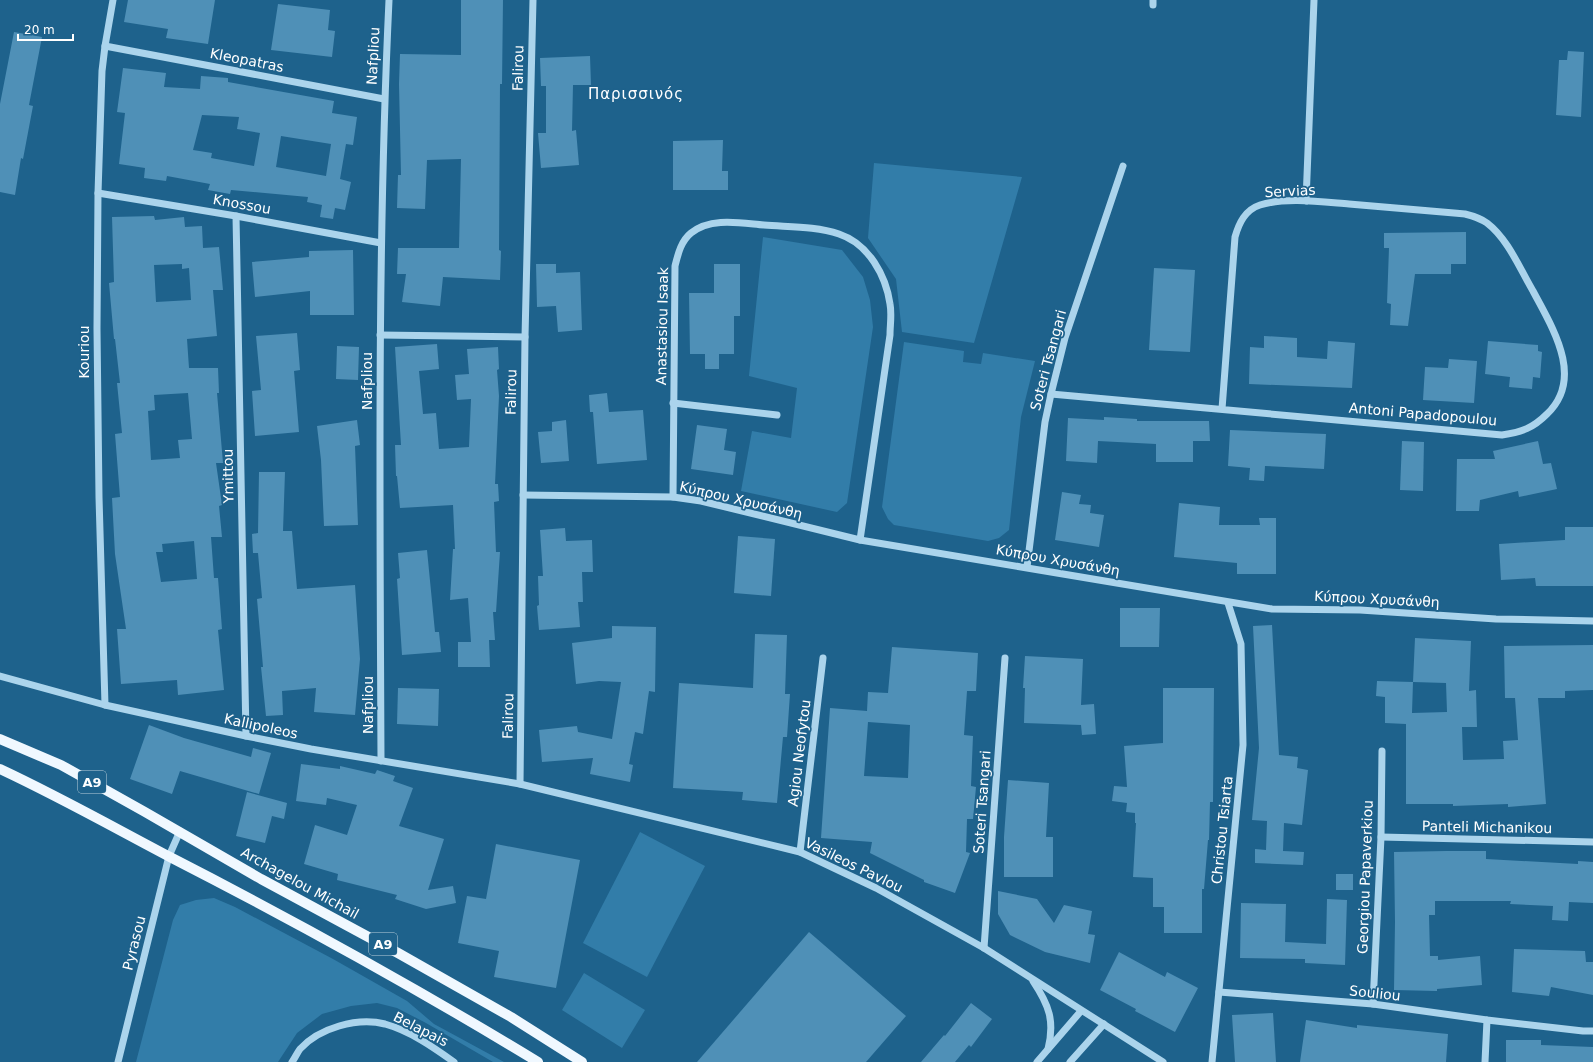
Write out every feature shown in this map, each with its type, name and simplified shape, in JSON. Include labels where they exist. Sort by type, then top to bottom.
[{"type":"main road","name":"Archagelou Michail","points":[[0,739],[61,765],[180,831],[261,879],[398,953],[511,1017],[582,1062]]},
{"type":"main road","name":"A9","points":[[0,769],[52,793],[231,888],[474,1023],[538,1062]]},
{"type":"street","name":"Kouriou","points":[[105,705],[99,497],[98,193],[100,108],[105,46],[113,0]]},
{"type":"street","name":"Nafpliou","points":[[381,761],[380,336],[384,99],[389,0]]},
{"type":"street","name":"Falirou","points":[[520,784],[525,337],[533,0]]},
{"type":"street","points":[[1306,201],[1314,0]]},
{"type":"street","name":"Kleopatras","points":[[105,46],[384,99]]},
{"type":"street","name":"Soteri Tsangari","points":[[1027,568],[1045,422],[1051,394],[1065,338],[1123,166]]},
{"type":"street","name":"Knossou","points":[[98,193],[236,216],[381,243]]},
{"type":"street","name":"Servias","points":[[1222,409],[1235,237],[1240,222],[1249,211],[1260,205],[1273,202],[1306,201],[1465,214]]},
{"type":"street","name":"Antoni Papadopoulou","points":[[1051,394],[1502,435],[1517,433],[1527,429],[1541,420],[1554,407],[1564,382],[1564,365],[1560,347],[1553,329],[1507,246],[1487,223],[1477,217],[1465,214]]},
{"type":"street","name":"Ymittou","points":[[236,216],[246,736]]},
{"type":"street","name":"Anastasiou Isaak","points":[[673,497],[675,266],[680,249],[685,239],[691,233],[709,225],[731,222],[822,230],[840,234],[853,241],[870,256],[883,277],[888,290],[891,306],[890,335],[860,540]]},
{"type":"street","points":[[380,336],[525,337]]},
{"type":"street","points":[[673,403],[777,415]]},
{"type":"street","name":"Κύπρου Χρυσάνθη","points":[[523,495],[673,497],[702,502],[860,540],[1228,603],[1272,609],[1360,610],[1496,619],[1593,621]]},
{"type":"street","name":"Christou Tsiarta","points":[[1212,1062],[1243,745],[1241,644],[1228,603]]},
{"type":"street","name":"Agiou Neofytou","points":[[800,852],[823,658]]},
{"type":"street","name":"Soteri Tsangari","points":[[984,948],[1005,658]]},
{"type":"street","name":"Kallipoleos","points":[[0,676],[105,705],[246,736],[311,749],[520,784]]},
{"type":"street","name":"Georgiou Papaverkiou","points":[[1373,1004],[1381,837],[1382,751]]},
{"type":"street","name":"Vasileos Pavlou","points":[[520,784],[800,852],[876,888],[984,948],[1163,1062]]},
{"type":"street","name":"Pyrasou","points":[[118,1062],[169,856],[180,831]]},
{"type":"street","name":"Panteli Michanikou","points":[[1381,837],[1593,842]]},
{"type":"street","points":[[1032,979],[1045,999],[1050,1013],[1051,1035],[1048,1049]]},
{"type":"street","name":"Souliou","points":[[1218,992],[1373,1004],[1487,1020]]},
{"type":"street","points":[[1037,1062],[1081,1011]]},
{"type":"street","points":[[1485,1062],[1487,1020],[1593,1031]]},
{"type":"street","name":"Belapais","points":[[292,1062],[301,1049],[320,1034],[339,1026],[365,1022],[383,1024],[401,1030],[438,1050],[454,1062]]},
{"type":"street","points":[[1070,1062],[1104,1024]]},
{"type":"shaded area","points":[[874,163],[1022,177],[974,343],[902,332],[896,279],[868,238]]},
{"type":"shaded area","points":[[763,237],[842,250],[863,277],[870,300],[873,327],[847,503],[837,512],[741,491],[752,431],[791,438],[797,388],[749,376]]},
{"type":"shaded area","points":[[904,342],[964,351],[963,362],[981,364],[983,353],[1035,361],[1021,417],[1009,530],[999,538],[988,541],[894,525],[888,519],[882,507]]},
{"type":"shaded area","points":[[640,832],[705,866],[647,977],[583,943]]},
{"type":"shaded area","points":[[214,898],[235,907],[333,959],[407,1001],[434,1024],[504,1062],[493,1062],[397,1008],[377,1003],[351,1006],[322,1014],[297,1033],[278,1062],[136,1062],[173,920],[180,905],[196,900]]},
{"type":"shaded area","points":[[584,973],[645,1010],[622,1048],[562,1010]]},
{"type":"building","points":[[128,0],[215,0],[208,44],[166,38],[168,29],[124,22]]},
{"type":"building","points":[[461,0],[503,0],[502,84],[500,84],[500,280],[443,277],[440,306],[402,302],[406,274],[397,274],[398,248],[459,248],[461,159],[427,160],[425,209],[397,208],[398,175],[401,175],[399,84],[400,54],[461,55]]},
{"type":"building","points":[[278,4],[330,10],[328,30],[335,31],[332,57],[271,50]]},
{"type":"building","points":[[14,32],[42,37],[29,105],[33,106],[23,159],[21,158],[15,195],[0,192],[0,104]]},
{"type":"building","points":[[1568,51],[1584,52],[1581,117],[1556,115],[1559,60],[1567,60]]},
{"type":"building","points":[[590,56],[591,85],[573,85],[572,131],[576,130],[579,165],[541,168],[538,133],[546,133],[546,86],[541,86],[540,58]]},
{"type":"building","points":[[123,68],[166,73],[164,87],[200,89],[201,76],[228,78],[228,82],[334,101],[332,113],[357,117],[353,145],[346,144],[340,179],[351,182],[345,210],[335,208],[333,219],[320,217],[322,205],[307,202],[308,197],[231,190],[230,194],[208,190],[210,184],[167,176],[166,181],[144,178],[145,168],[119,164],[125,113],[117,112]],"holes":[[[202,115],[239,117],[237,129],[260,133],[254,166],[211,158],[212,153],[193,150]],[[281,136],[331,144],[326,176],[276,167]]]},
{"type":"building","points":[[723,140],[722,171],[728,171],[728,190],[673,190],[673,141]]},
{"type":"building","points":[[154,216],[155,220],[184,217],[185,227],[202,226],[203,248],[219,247],[223,290],[213,290],[217,336],[187,339],[189,368],[218,368],[219,393],[217,393],[223,463],[216,463],[222,505],[219,506],[222,537],[211,537],[214,578],[218,578],[222,629],[218,630],[224,690],[178,695],[177,680],[121,684],[117,629],[126,629],[115,554],[112,498],[120,497],[115,434],[122,433],[117,383],[120,383],[109,283],[114,282],[112,217]],"holes":[[[182,264],[182,269],[189,268],[191,300],[156,302],[154,265]],[[188,393],[192,439],[178,440],[180,458],[151,460],[148,411],[155,410],[154,395]],[[194,541],[197,579],[161,582],[156,552],[163,552],[162,544]]]},
{"type":"building","points":[[1466,232],[1466,264],[1451,264],[1451,274],[1415,274],[1408,326],[1390,325],[1391,304],[1387,303],[1389,248],[1384,248],[1384,233]]},
{"type":"building","points":[[353,250],[354,315],[310,315],[310,291],[255,297],[252,262],[309,257],[309,251]]},
{"type":"building","points":[[536,264],[556,264],[556,273],[580,272],[582,330],[558,332],[556,306],[537,307]]},
{"type":"building","points":[[714,264],[740,264],[740,316],[734,316],[734,354],[719,354],[719,369],[705,369],[705,354],[690,354],[689,293],[714,293]]},
{"type":"building","points":[[1154,268],[1195,270],[1190,352],[1149,350]]},
{"type":"building","points":[[297,333],[300,370],[294,371],[299,432],[255,436],[252,391],[261,390],[256,336]]},
{"type":"building","points":[[1264,336],[1297,338],[1297,357],[1327,359],[1328,341],[1355,343],[1352,388],[1249,384],[1250,347],[1264,348]]},
{"type":"building","points":[[1488,341],[1538,345],[1538,351],[1542,352],[1540,378],[1533,377],[1532,389],[1509,387],[1510,377],[1485,374]]},
{"type":"building","points":[[437,344],[439,369],[419,371],[423,414],[436,413],[439,449],[469,447],[471,399],[457,400],[455,375],[469,374],[467,349],[498,347],[499,369],[497,370],[499,396],[495,484],[498,484],[499,501],[494,502],[496,552],[500,552],[496,612],[493,612],[495,640],[489,640],[490,667],[458,667],[458,642],[471,642],[468,598],[450,600],[453,549],[455,549],[453,505],[400,508],[396,476],[395,445],[401,445],[395,347]]},
{"type":"building","points":[[337,346],[359,347],[358,380],[336,379]]},
{"type":"building","points":[[1449,359],[1477,361],[1474,403],[1423,400],[1425,367],[1448,368]]},
{"type":"building","points":[[607,393],[609,412],[643,410],[647,460],[597,464],[593,412],[590,412],[589,395]]},
{"type":"building","points":[[1104,417],[1137,419],[1137,421],[1209,421],[1210,441],[1193,441],[1193,462],[1156,462],[1156,444],[1098,441],[1097,463],[1066,461],[1068,418],[1104,420]]},
{"type":"building","points":[[357,420],[360,445],[355,446],[358,525],[324,526],[321,460],[317,426]]},
{"type":"building","points":[[566,420],[569,461],[541,463],[538,432],[552,431],[552,422]]},
{"type":"building","points":[[697,425],[727,429],[724,450],[736,452],[733,475],[691,469]]},
{"type":"building","points":[[1230,430],[1326,434],[1324,469],[1265,466],[1264,481],[1249,480],[1250,468],[1228,466]]},
{"type":"building","points":[[1402,441],[1424,442],[1423,491],[1400,490]]},
{"type":"building","points":[[1538,441],[1543,464],[1551,463],[1557,489],[1519,497],[1518,491],[1480,500],[1479,511],[1456,511],[1457,459],[1495,459],[1493,451]]},
{"type":"building","points":[[259,472],[285,472],[283,531],[292,531],[297,589],[355,585],[360,659],[355,715],[314,712],[316,688],[282,691],[283,715],[266,716],[261,667],[263,667],[257,599],[262,598],[258,553],[253,553],[252,534],[258,533]]},
{"type":"building","points":[[1062,492],[1081,495],[1079,504],[1091,505],[1090,513],[1104,515],[1099,547],[1055,540]]},
{"type":"building","points":[[1179,503],[1220,507],[1219,525],[1260,525],[1259,518],[1276,518],[1276,574],[1237,574],[1237,563],[1174,557]]},
{"type":"building","points":[[1565,527],[1593,527],[1593,586],[1536,586],[1535,578],[1501,580],[1499,544],[1565,540]]},
{"type":"building","points":[[565,528],[566,541],[592,540],[593,572],[582,572],[583,602],[578,602],[580,627],[539,630],[537,606],[539,605],[538,576],[543,576],[540,530]]},
{"type":"building","points":[[738,536],[775,539],[771,596],[734,593]]},
{"type":"building","points":[[427,550],[435,632],[439,632],[441,652],[402,655],[397,579],[400,578],[398,553]]},
{"type":"building","points":[[1120,608],[1160,608],[1159,647],[1120,647]]},
{"type":"building","points":[[1272,625],[1279,755],[1298,757],[1297,768],[1308,770],[1302,825],[1284,823],[1283,851],[1304,852],[1303,865],[1255,863],[1255,849],[1266,850],[1267,821],[1252,820],[1259,748],[1253,626]]},
{"type":"building","points":[[612,626],[656,627],[655,692],[649,691],[643,734],[635,732],[629,764],[633,765],[630,782],[590,774],[593,758],[542,762],[539,730],[577,726],[578,732],[612,739],[621,682],[599,681],[576,684],[572,643],[612,638]]},
{"type":"building","points":[[755,634],[787,635],[785,694],[790,694],[787,737],[783,737],[777,803],[742,800],[743,792],[673,788],[679,683],[753,688]]},
{"type":"building","points":[[1415,638],[1471,641],[1469,691],[1476,690],[1477,727],[1462,727],[1463,760],[1504,759],[1503,741],[1518,740],[1515,698],[1505,698],[1504,646],[1593,645],[1593,690],[1565,691],[1565,698],[1538,698],[1546,804],[1508,807],[1508,804],[1453,806],[1453,804],[1406,804],[1406,724],[1385,723],[1385,697],[1376,696],[1377,681],[1413,682]],"holes":[[[1413,682],[1446,683],[1447,712],[1412,713]]]},
{"type":"building","points":[[892,647],[978,653],[976,691],[967,691],[964,735],[973,736],[971,786],[976,787],[973,819],[967,819],[966,852],[970,853],[955,893],[924,882],[924,880],[870,853],[872,842],[821,838],[830,708],[867,711],[868,692],[888,693]],"holes":[[[868,722],[910,725],[908,778],[864,776]]]},
{"type":"building","points":[[1025,656],[1083,659],[1081,705],[1094,704],[1096,734],[1082,735],[1081,725],[1024,723],[1025,688],[1023,688]]},
{"type":"building","points":[[398,688],[439,689],[438,726],[397,724]]},
{"type":"building","points":[[1163,688],[1214,688],[1213,802],[1210,802],[1209,840],[1204,889],[1202,889],[1202,933],[1164,933],[1164,907],[1153,907],[1153,878],[1133,877],[1136,823],[1135,813],[1126,812],[1127,803],[1112,801],[1114,786],[1127,787],[1124,746],[1163,743]]},
{"type":"building","points":[[149,725],[184,738],[251,757],[253,748],[271,753],[259,794],[180,771],[172,794],[130,779]]},
{"type":"building","points":[[301,764],[340,769],[340,766],[375,774],[377,770],[395,776],[393,781],[413,788],[399,826],[444,839],[428,890],[453,886],[456,903],[426,909],[395,899],[397,895],[337,880],[338,874],[304,864],[315,825],[347,835],[357,805],[327,798],[326,805],[296,801]]},
{"type":"building","points":[[1008,780],[1049,783],[1046,837],[1053,837],[1053,877],[1004,877],[1004,837]]},
{"type":"building","points":[[247,792],[287,803],[284,819],[272,816],[265,843],[236,836]]},
{"type":"building","points":[[496,844],[580,860],[556,988],[494,977],[499,951],[458,943],[467,896],[486,899]]},
{"type":"building","points":[[1486,851],[1486,859],[1578,864],[1578,861],[1593,862],[1593,903],[1569,902],[1568,921],[1552,920],[1553,906],[1510,904],[1511,901],[1435,901],[1435,915],[1429,915],[1430,956],[1438,956],[1438,960],[1480,956],[1482,985],[1437,989],[1437,991],[1394,990],[1394,852]]},
{"type":"building","points":[[1336,874],[1353,874],[1353,890],[1336,890]]},
{"type":"building","points":[[998,891],[1037,899],[1054,923],[1064,905],[1092,911],[1088,934],[1095,935],[1090,963],[1045,952],[1010,935],[998,914]]},
{"type":"building","points":[[1327,899],[1347,900],[1345,965],[1305,963],[1305,959],[1240,958],[1241,903],[1286,904],[1285,942],[1326,944]]},
{"type":"building","points":[[809,932],[906,1016],[866,1062],[697,1062]]},
{"type":"building","points":[[1514,949],[1585,951],[1586,962],[1593,962],[1593,995],[1551,987],[1549,996],[1512,992]]},
{"type":"building","points":[[1119,952],[1165,977],[1167,972],[1198,988],[1175,1032],[1135,1011],[1136,1009],[1100,990]]},
{"type":"building","points":[[971,1003],[992,1019],[971,1047],[969,1045],[955,1062],[921,1062],[944,1035],[945,1036]]},
{"type":"building","points":[[1273,1013],[1276,1062],[1235,1062],[1232,1015]]},
{"type":"building","points":[[1306,1020],[1357,1028],[1357,1025],[1448,1034],[1446,1062],[1300,1062]]},
{"type":"building","points":[[1506,1040],[1541,1040],[1541,1045],[1593,1047],[1593,1062],[1506,1062]]},
{"type":"district","name":"Παρισσινός","points":[[636,94]]}]
